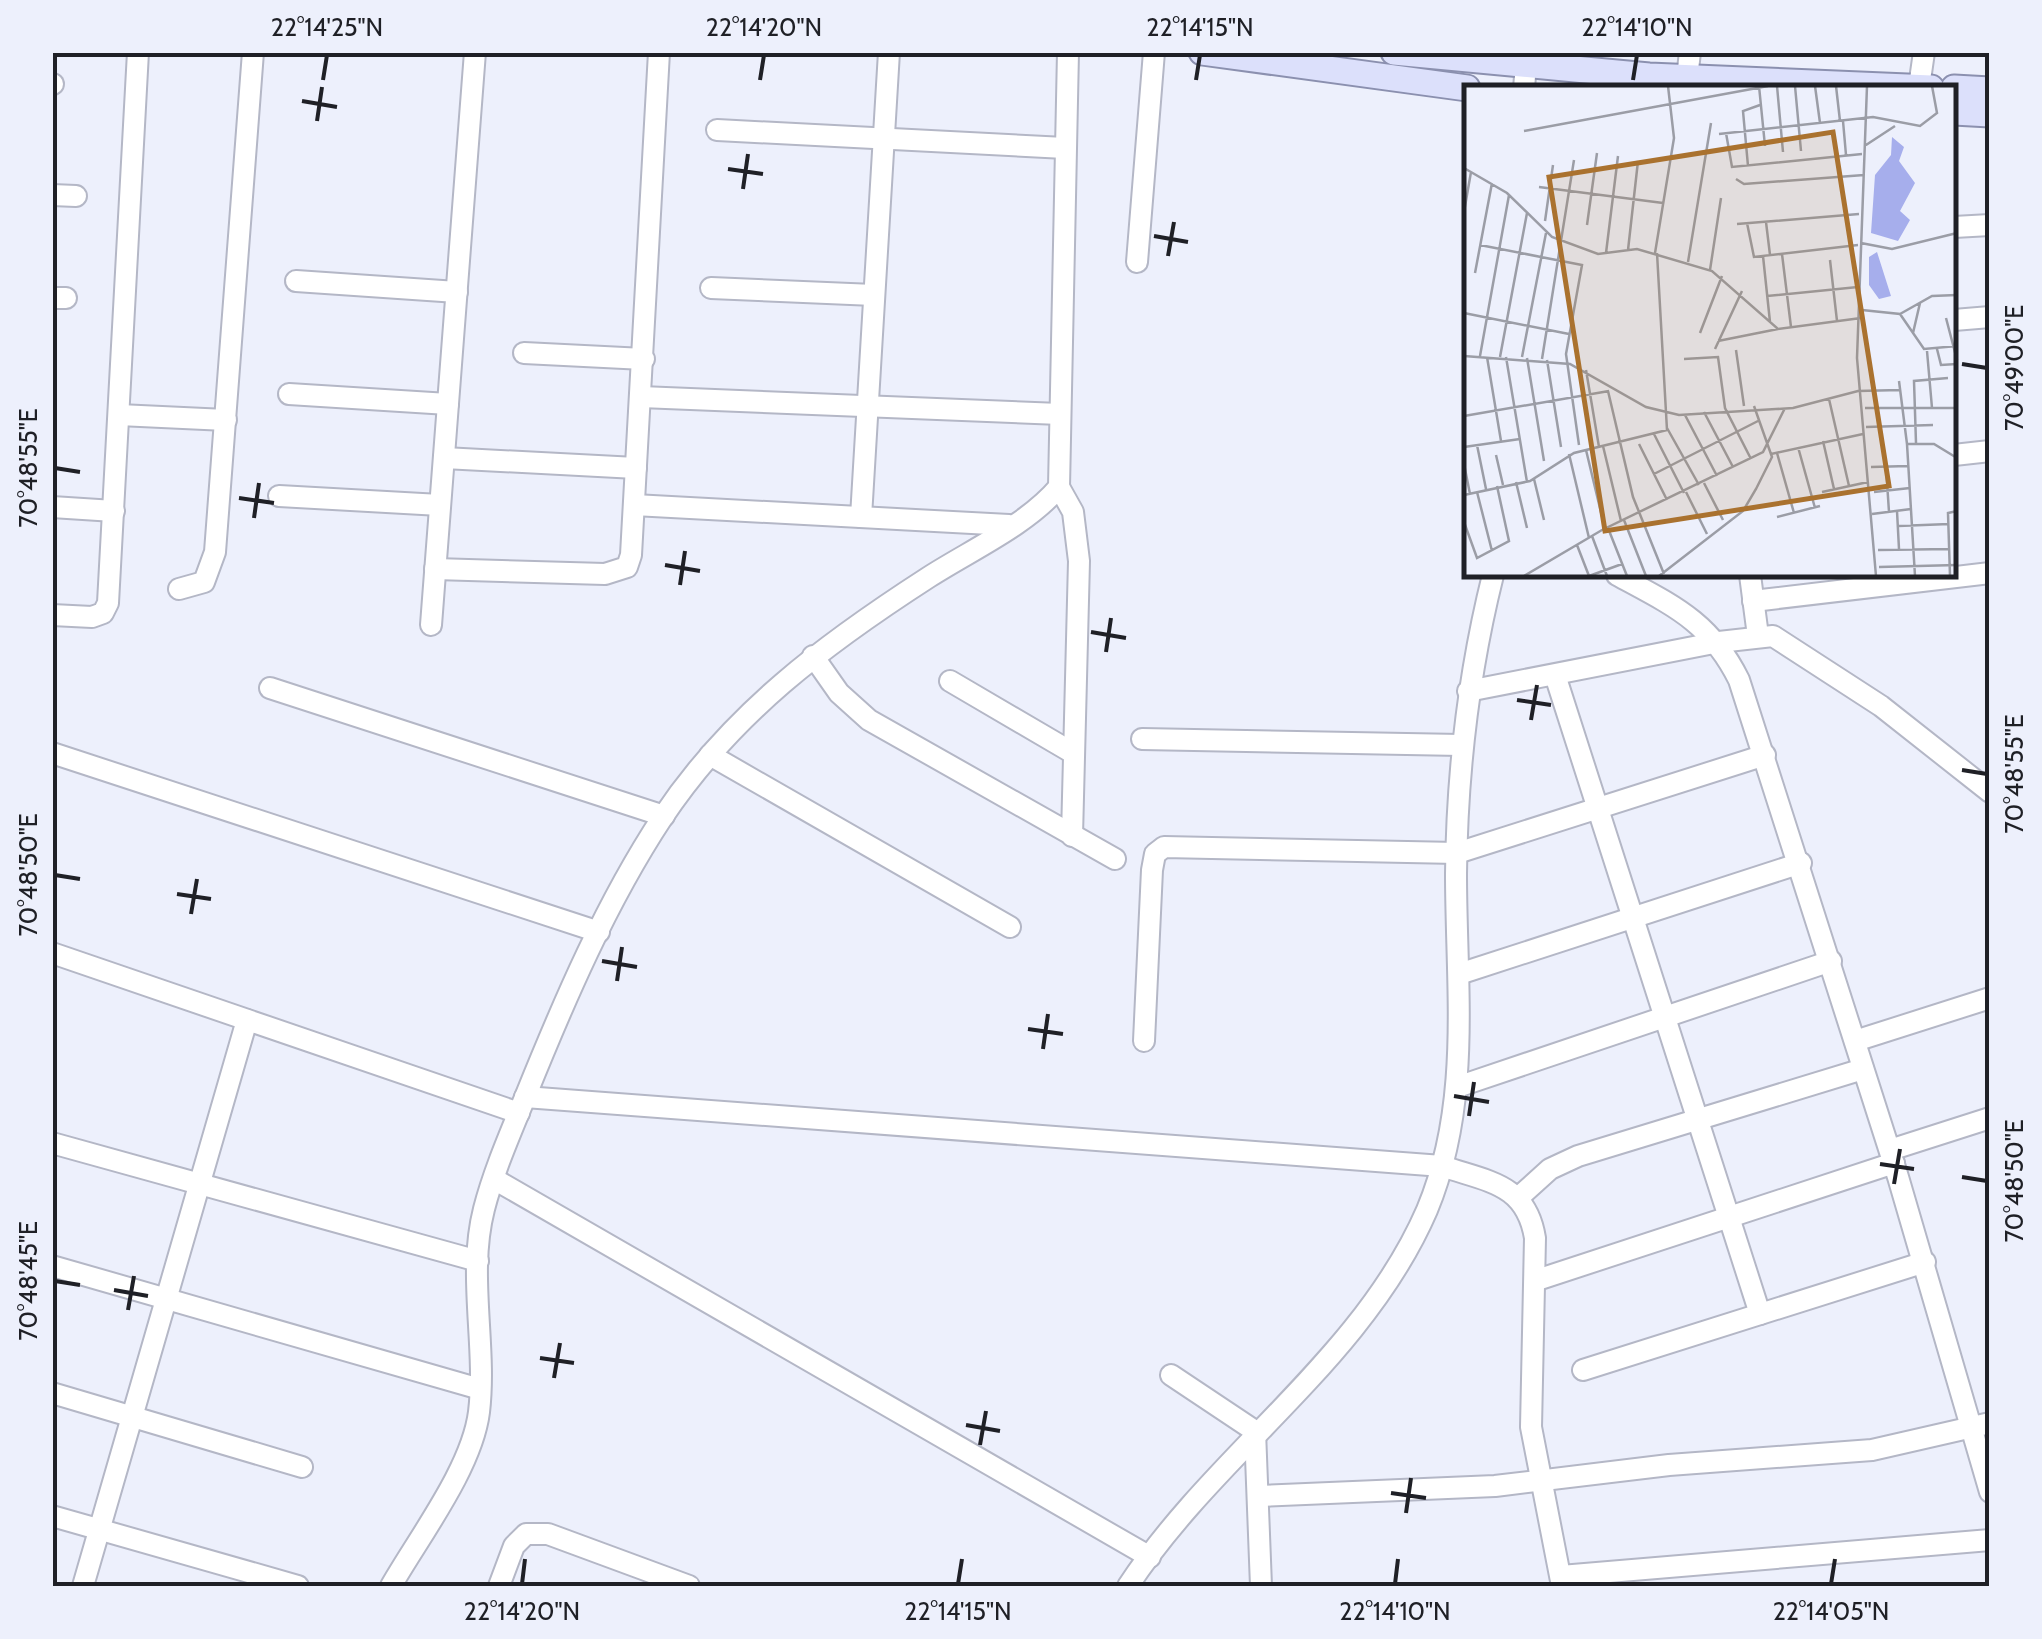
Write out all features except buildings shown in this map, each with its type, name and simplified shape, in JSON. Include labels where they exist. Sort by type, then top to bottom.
[{"type":"main road","points":[[1202,52],[1464,88]]},
{"type":"main road","points":[[1394,52],[1525,76],[1581,61],[1688,65],[1898,85]]},
{"type":"main road","points":[[1957,88],[1990,90]]},
{"type":"main road","points":[[1957,112],[1990,114]]},
{"type":"street","points":[[52,614],[92,617],[103,613],[108,604],[138,52]]},
{"type":"street","points":[[179,589],[204,582],[212,566],[253,52]]},
{"type":"street","points":[[431,625],[475,52]]},
{"type":"street","points":[[435,569],[616,573],[626,567],[632,555],[659,52]]},
{"type":"street","points":[[862,517],[889,52]]},
{"type":"street","points":[[1068,52],[1059,487],[1073,512],[1079,560],[1072,836]]},
{"type":"street","points":[[1136,262],[1154,52]]},
{"type":"street","points":[[1919,85],[1924,52]]},
{"type":"street","points":[[716,130],[1065,148]]},
{"type":"street","points":[[52,194],[76,196]]},
{"type":"street","points":[[1957,227],[1990,225]]},
{"type":"street","points":[[296,281],[456,292]]},
{"type":"street","points":[[711,288],[874,295]]},
{"type":"street","points":[[1957,320],[1990,317]]},
{"type":"street","points":[[524,353],[644,359]]},
{"type":"street","points":[[289,394],[448,404]]},
{"type":"street","points":[[641,397],[1060,414]]},
{"type":"street","points":[[119,415],[226,420]]},
{"type":"street","points":[[1957,455],[1990,451]]},
{"type":"street","points":[[444,458],[636,468]]},
{"type":"street","points":[[391,1586],[462,1462],[474,1432],[480,1389],[480,1231],[494,1179],[522,1105],[599,932],[664,816],[747,711],[813,656],[1010,525],[1059,487]]},
{"type":"street","points":[[278,496],[440,505]]},
{"type":"street","points":[[634,505],[1010,525]]},
{"type":"street","points":[[52,507],[114,511]]},
{"type":"street","points":[[1957,577],[1990,573]]},
{"type":"street","points":[[1128,1586],[1255,1432],[1359,1325],[1415,1233],[1442,1166],[1457,1087],[1461,745],[1491,578]]},
{"type":"street","points":[[1622,578],[1694,618],[1720,642],[1739,680],[1801,863],[1924,1262],[1981,1426],[1990,1492]]},
{"type":"street","points":[[1750,578],[1758,636]]},
{"type":"street","points":[[1754,601],[1948,578]]},
{"type":"street","points":[[1468,691],[1720,642],[1774,636],[1803,652],[1990,792]]},
{"type":"street","points":[[813,656],[839,694],[870,720],[1115,859]]},
{"type":"street","points":[[1555,675],[1760,1314]]},
{"type":"street","points":[[950,682],[1073,753]]},
{"type":"street","points":[[270,688],[664,816]]},
{"type":"street","points":[[1142,739],[1461,745]]},
{"type":"street","points":[[52,753],[599,932]]},
{"type":"street","points":[[710,755],[1010,927]]},
{"type":"street","points":[[1144,1041],[1152,870],[1155,854],[1164,846],[1457,853],[1765,755]]},
{"type":"street","points":[[1460,974],[1801,863]]},
{"type":"street","points":[[52,953],[247,1020],[522,1105],[1442,1166],[1519,1197],[1532,1215],[1537,1280],[1531,1427],[1538,1481],[1561,1581],[1990,1540]]},
{"type":"street","points":[[1457,1087],[1831,961]]},
{"type":"street","points":[[1855,1041],[1990,998]]},
{"type":"street","points":[[83,1586],[247,1020]]},
{"type":"street","points":[[1519,1197],[1550,1168],[1578,1156],[1863,1069]]},
{"type":"street","points":[[1537,1280],[1730,1216],[1990,1118]]},
{"type":"street","points":[[52,1143],[478,1261]]},
{"type":"street","points":[[494,1179],[1150,1557]]},
{"type":"street","points":[[1584,1370],[1924,1262]]},
{"type":"street","points":[[52,1266],[480,1389]]},
{"type":"street","points":[[1171,1375],[1255,1432]]},
{"type":"street","points":[[52,1393],[302,1468]]},
{"type":"street","points":[[1258,1496],[1457,1489],[1872,1450],[1981,1426]]},
{"type":"street","points":[[1255,1432],[1260,1586]]},
{"type":"street","points":[[52,1516],[298,1586]]},
{"type":"street","points":[[500,1586],[514,1546],[526,1534],[548,1534],[689,1586]]}]
